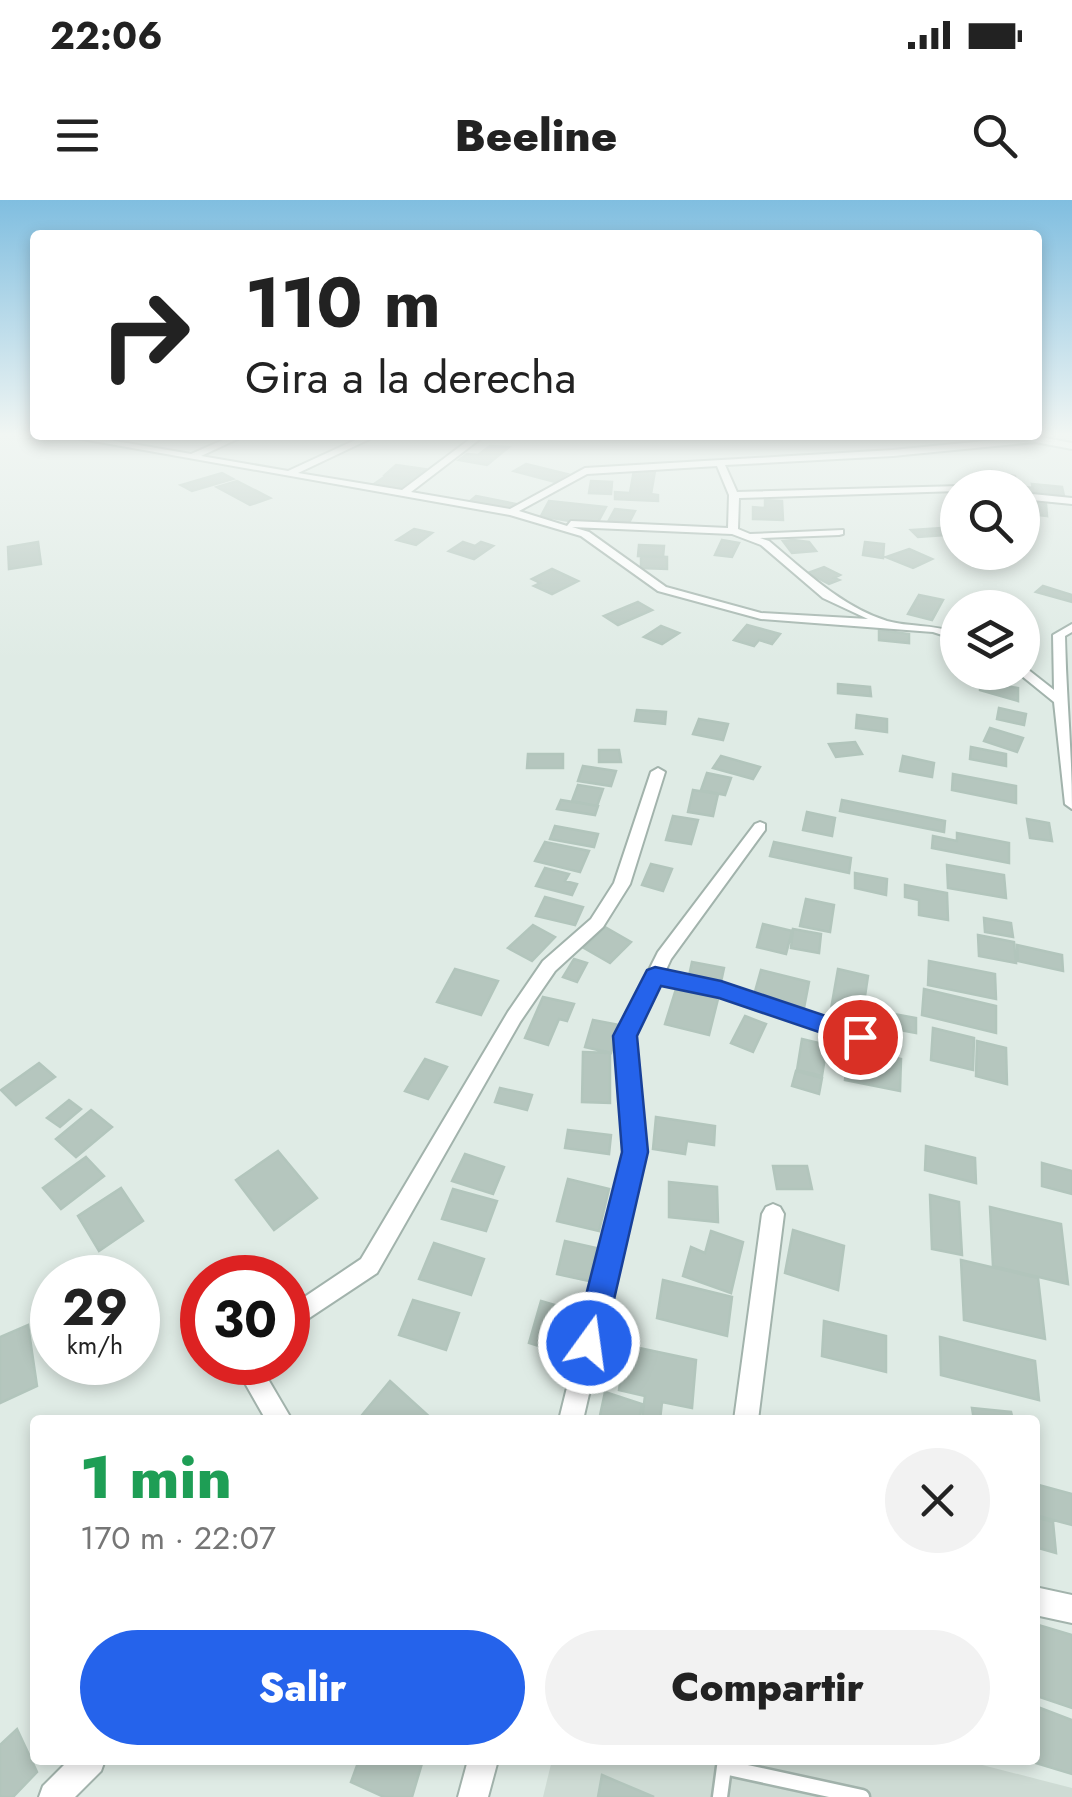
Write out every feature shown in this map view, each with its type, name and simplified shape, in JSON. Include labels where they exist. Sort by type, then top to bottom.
[{"type":"street","points":[[502,511],[584,534],[662,590],[703,603],[761,616],[940,632]]},
{"type":"street","points":[[736,511],[738,533]]},
{"type":"street","points":[[548,523],[738,533],[839,532]]},
{"type":"street","points":[[738,533],[765,543],[827,596],[887,624]]},
{"type":"street","points":[[1072,627],[1059,636],[1060,701],[1072,804]]},
{"type":"street","points":[[1040,685],[1060,701]]},
{"type":"street","points":[[310,1306],[369,1266],[532,991],[549,966],[597,923],[622,884],[658,772]]},
{"type":"street","points":[[572,1415],[635,1152],[625,1036],[664,956],[760,826]]},
{"type":"street","points":[[655,976],[721,990],[860,1037]]},
{"type":"street","points":[[747,1415],[773,1214]]},
{"type":"street","points":[[258,1385],[277,1415]]},
{"type":"street","points":[[1040,1601],[1072,1609]]},
{"type":"street","points":[[54,1797],[85,1765]]},
{"type":"street","points":[[473,1797],[482,1765]]},
{"type":"lane","points":[[720,1797],[724,1767],[862,1797]]},
{"type":"shaded area","points":[[551,1765],[982,1765],[1072,1788],[1072,1797],[543,1797]]},
{"type":"building","points":[[544,511],[604,511],[598,522],[541,516]]},
{"type":"building","points":[[614,511],[635,511],[629,523],[609,520]]},
{"type":"building","points":[[753,511],[783,511],[783,520],[753,519]]},
{"type":"building","points":[[940,528],[940,535],[918,537],[911,530]]},
{"type":"building","points":[[414,529],[432,533],[416,545],[397,540]]},
{"type":"building","points":[[722,540],[739,543],[732,557],[715,555]]},
{"type":"building","points":[[783,541],[809,542],[816,551],[792,553]]},
{"type":"building","points":[[38,542],[41,564],[9,569],[8,547]]},
{"type":"building","points":[[463,542],[493,546],[474,559],[449,551]]},
{"type":"building","points":[[865,542],[884,544],[883,558],[863,555]]},
{"type":"building","points":[[639,545],[664,546],[663,557],[638,556]]},
{"type":"building","points":[[909,549],[932,559],[913,568],[886,557]]},
{"type":"building","points":[[641,556],[667,557],[667,569],[641,568]]},
{"type":"building","points":[[824,567],[840,575],[834,578],[839,580],[829,584],[808,573]]},
{"type":"building","points":[[552,569],[578,581],[552,594],[534,586],[540,583],[532,579]]},
{"type":"building","points":[[1043,586],[1072,595],[1072,602],[1040,593]]},
{"type":"building","points":[[919,595],[940,599],[932,620],[908,614]]},
{"type":"building","points":[[638,602],[652,610],[618,625],[604,616]]},
{"type":"building","points":[[747,625],[780,634],[772,644],[759,640],[754,646],[734,640]]},
{"type":"building","points":[[661,626],[679,633],[662,644],[644,637]]},
{"type":"building","points":[[879,630],[909,634],[909,643],[879,640]]},
{"type":"building","points":[[838,684],[870,687],[871,696],[838,693]]},
{"type":"building","points":[[980,690],[1018,690],[1018,701]]},
{"type":"building","points":[[999,708],[1026,714],[1024,725],[997,719]]},
{"type":"building","points":[[637,710],[666,712],[665,724],[635,721]]},
{"type":"building","points":[[857,715],[887,719],[887,732],[856,728]]},
{"type":"building","points":[[699,719],[728,724],[723,740],[693,734]]},
{"type":"building","points":[[990,728],[1023,738],[1017,752],[984,741]]},
{"type":"building","points":[[855,742],[862,754],[836,757],[829,744]]},
{"type":"building","points":[[971,747],[1006,754],[1006,766],[970,759]]},
{"type":"building","points":[[599,750],[619,750],[621,762],[599,762]]},
{"type":"building","points":[[528,754],[563,754],[563,768],[527,768]]},
{"type":"building","points":[[721,756],[760,767],[753,779],[713,768]]},
{"type":"building","points":[[903,756],[934,763],[932,777],[900,771]]},
{"type":"building","points":[[583,766],[616,771],[611,786],[578,781]]},
{"type":"building","points":[[707,773],[731,778],[725,795],[701,790]]},
{"type":"building","points":[[953,774],[1016,786],[1016,803],[952,790]]},
{"type":"building","points":[[578,785],[603,789],[597,806],[572,801]]},
{"type":"building","points":[[693,790],[718,794],[713,816],[688,812]]},
{"type":"building","points":[[561,800],[598,806],[595,815],[557,809]]},
{"type":"building","points":[[842,800],[945,821],[944,832],[840,811]]},
{"type":"building","points":[[807,812],[835,818],[832,836],[803,830]]},
{"type":"building","points":[[673,816],[698,820],[691,844],[666,840]]},
{"type":"building","points":[[1027,819],[1049,823],[1052,841],[1030,838]]},
{"type":"building","points":[[555,826],[598,834],[594,847],[550,839]]},
{"type":"building","points":[[957,833],[1009,843],[1009,863],[932,848],[933,836],[957,841]]},
{"type":"building","points":[[545,842],[589,851],[580,872],[535,861]]},
{"type":"building","points":[[774,842],[851,858],[849,873],[770,856]]},
{"type":"building","points":[[651,864],[672,869],[663,891],[642,885]]},
{"type":"building","points":[[947,865],[1004,875],[1006,898],[948,888]]},
{"type":"building","points":[[545,868],[569,874],[565,881],[577,884],[572,895],[536,886]]},
{"type":"building","points":[[855,873],[887,879],[886,895],[855,888]]},
{"type":"building","points":[[905,885],[947,893],[948,920],[919,915],[919,900],[905,897]]},
{"type":"building","points":[[545,897],[583,907],[575,925],[536,916]]},
{"type":"building","points":[[806,899],[834,905],[830,932],[800,926]]},
{"type":"building","points":[[984,918],[1011,923],[1013,937],[985,932]]},
{"type":"building","points":[[763,924],[792,931],[786,954],[757,947]]},
{"type":"building","points":[[533,925],[555,937],[532,961],[508,948]]},
{"type":"building","points":[[605,927],[631,942],[610,963],[584,948]]},
{"type":"building","points":[[793,929],[821,934],[819,953],[791,948]]},
{"type":"building","points":[[978,935],[1014,942],[1016,963],[979,956]]},
{"type":"building","points":[[1017,945],[1062,955],[1063,971],[1018,961]]},
{"type":"building","points":[[574,959],[587,963],[577,982],[563,977]]},
{"type":"building","points":[[929,961],[995,974],[996,999],[928,985]]},
{"type":"building","points":[[692,962],[724,968],[721,982],[689,976]]},
{"type":"building","points":[[455,969],[498,981],[481,1015],[437,1002]]},
{"type":"building","points":[[838,969],[868,976],[862,1016],[831,1009]]},
{"type":"building","points":[[761,970],[809,982],[804,1008],[754,995]]},
{"type":"building","points":[[676,989],[718,999],[709,1035],[665,1024]]},
{"type":"building","points":[[924,989],[996,1006],[996,1033],[922,1015]]},
{"type":"building","points":[[543,997],[574,1004],[567,1021],[559,1019],[548,1045],[525,1038]]},
{"type":"building","points":[[883,1012],[916,1018],[916,1033],[883,1027]]},
{"type":"building","points":[[745,1016],[766,1024],[753,1052],[731,1043]]},
{"type":"building","points":[[593,1020],[619,1025],[611,1053],[585,1047]]},
{"type":"building","points":[[933,1028],[974,1038],[973,1070],[931,1060]]},
{"type":"building","points":[[802,1039],[827,1045],[822,1076],[797,1070]]},
{"type":"building","points":[[977,1041],[1006,1048],[1007,1084],[976,1076]]},
{"type":"building","points":[[848,1047],[901,1059],[900,1091],[845,1080]]},
{"type":"building","points":[[583,1052],[610,1053],[610,1103],[582,1102]]},
{"type":"building","points":[[425,1059],[447,1067],[428,1099],[405,1091]]},
{"type":"building","points":[[39,1063],[55,1077],[16,1105],[1,1090]]},
{"type":"building","points":[[796,1071],[822,1078],[819,1094],[792,1086]]},
{"type":"building","points":[[500,1088],[532,1095],[527,1110],[495,1102]]},
{"type":"building","points":[[69,1100],[81,1109],[60,1127],[47,1118]]},
{"type":"building","points":[[91,1110],[112,1127],[76,1157],[56,1139]]},
{"type":"building","points":[[656,1117],[715,1126],[714,1145],[687,1141],[685,1154],[653,1149]]},
{"type":"building","points":[[568,1130],[611,1135],[609,1154],[565,1148]]},
{"type":"building","points":[[926,1146],[975,1158],[976,1183],[925,1170]]},
{"type":"building","points":[[278,1151],[317,1198],[274,1230],[236,1180]]},
{"type":"building","points":[[465,1154],[504,1167],[493,1194],[452,1181]]},
{"type":"building","points":[[86,1157],[104,1176],[61,1209],[43,1188]]},
{"type":"building","points":[[1042,1163],[1072,1171],[1072,1194],[1042,1186]]},
{"type":"building","points":[[773,1166],[807,1166],[812,1189],[777,1189]]},
{"type":"building","points":[[568,1179],[609,1189],[599,1231],[557,1221]]},
{"type":"building","points":[[669,1182],[717,1187],[718,1222],[669,1217]]},
{"type":"building","points":[[121,1188],[143,1221],[99,1251],[78,1216]]},
{"type":"building","points":[[453,1189],[497,1201],[486,1231],[442,1219]]},
{"type":"building","points":[[930,1195],[959,1202],[962,1255],[932,1249]]},
{"type":"building","points":[[990,1207],[1061,1224],[1068,1284],[993,1266]]},
{"type":"building","points":[[793,1230],[844,1246],[838,1290],[785,1273]]},
{"type":"building","points":[[711,1231],[743,1242],[731,1293],[683,1276],[691,1247],[705,1253]]},
{"type":"building","points":[[565,1241],[596,1248],[589,1281],[557,1274]]},
{"type":"building","points":[[434,1243],[484,1259],[471,1295],[419,1279]]},
{"type":"building","points":[[961,1260],[1038,1278],[1045,1339],[964,1320]]},
{"type":"building","points":[[663,1280],[732,1297],[727,1336],[657,1318]]},
{"type":"building","points":[[413,1300],[459,1313],[446,1350],[399,1335]]},
{"type":"building","points":[[541,1301],[579,1312],[567,1355],[529,1343]]},
{"type":"building","points":[[824,1321],[886,1336],[886,1372],[822,1356]]},
{"type":"building","points":[[28,1325],[30,1385],[37,1386],[0,1403],[0,1337]]},
{"type":"building","points":[[940,1337],[1035,1361],[1039,1400],[941,1375]]},
{"type":"building","points":[[625,1345],[696,1360],[692,1408],[662,1402],[661,1415],[643,1415],[645,1396],[619,1390]]},
{"type":"building","points":[[390,1381],[427,1415],[362,1415]]},
{"type":"building","points":[[605,1392],[642,1404],[640,1415],[600,1415]]},
{"type":"building","points":[[972,1408],[1012,1415],[973,1415]]},
{"type":"building","points":[[1040,1485],[1072,1494],[1072,1525],[1040,1516]]},
{"type":"building","points":[[1040,1518],[1053,1522],[1056,1553],[1040,1548]]},
{"type":"building","points":[[1040,1625],[1072,1635],[1072,1708],[1040,1697]]},
{"type":"building","points":[[1040,1708],[1072,1720],[1072,1774],[1040,1764]]},
{"type":"building","points":[[17,1729],[30,1765],[37,1772],[13,1797],[0,1797],[0,1745]]},
{"type":"building","points":[[357,1765],[422,1765],[412,1797],[384,1797],[351,1782]]},
{"type":"building","points":[[602,1775],[654,1797],[598,1797]]},
{"type":"route","points":[[589,1343],[635,1152],[625,1036],[655,976],[721,990],[860,1037]]}]
